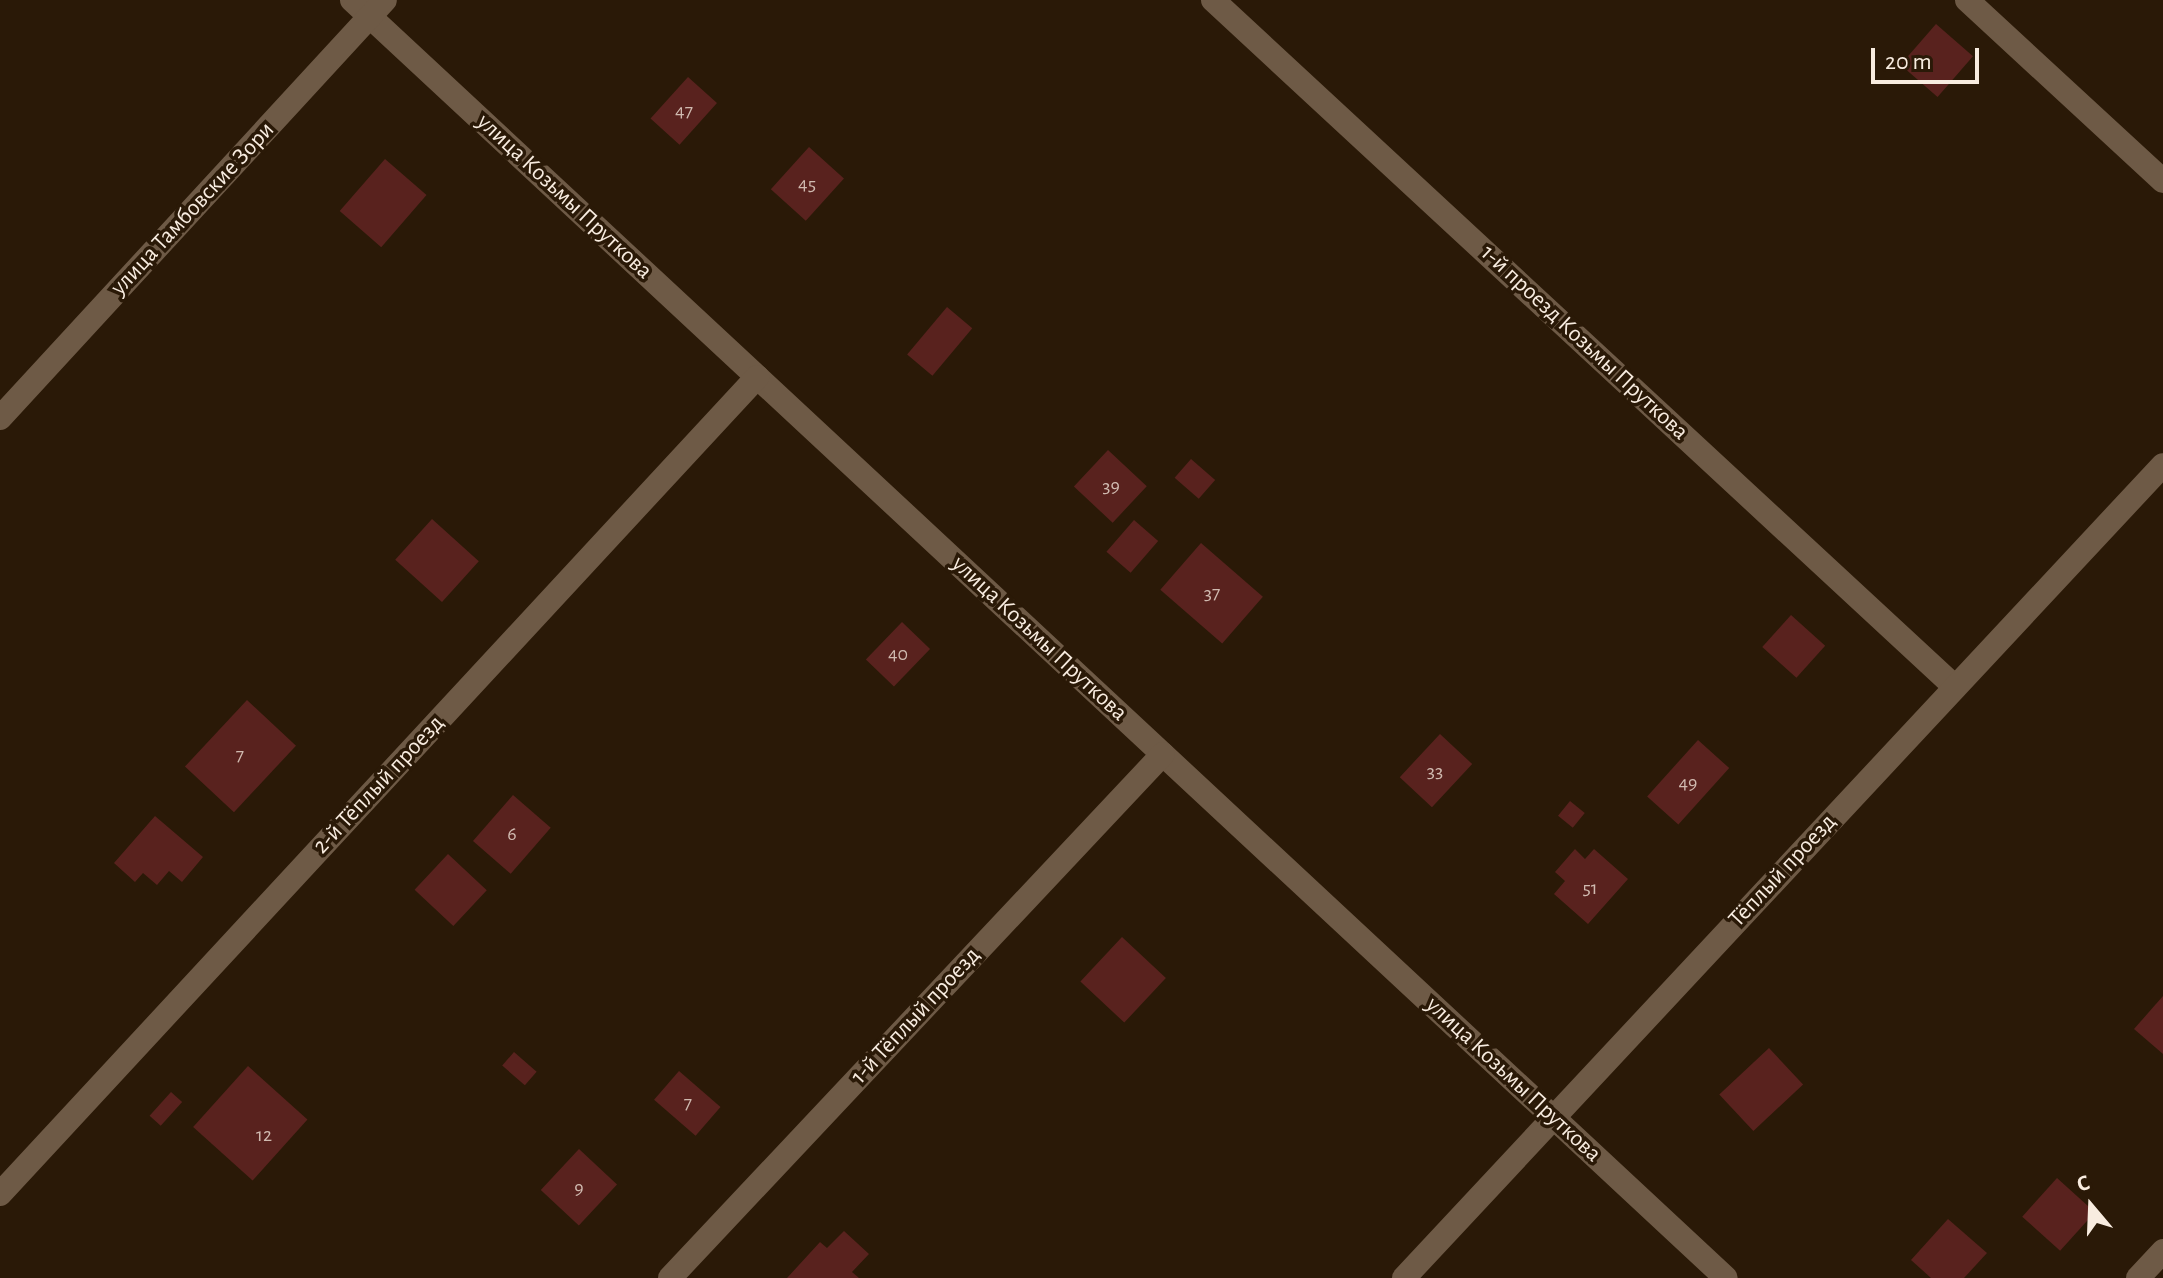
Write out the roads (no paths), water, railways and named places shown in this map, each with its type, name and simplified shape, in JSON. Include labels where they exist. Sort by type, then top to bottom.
[{"type":"street","name":"улица Козьмы Пруткова","points":[[352,0],[378,8],[757,377],[1726,1278]]},
{"type":"street","name":"1-й проезд Козьмы Пруткова","points":[[1213,0],[1955,687]]},
{"type":"street","points":[[1967,0],[2163,181]]},
{"type":"street","name":"улица Тамбовские Зори","points":[[0,418],[378,8]]},
{"type":"street","name":"2-й Тёплый проезд","points":[[0,1194],[757,377]]},
{"type":"street","name":"Тёплый проезд","points":[[1404,1278],[2163,465]]},
{"type":"street","name":"1-й Тёплый проезд","points":[[670,1278],[1163,754]]},
{"type":"street","points":[[2138,1278],[2163,1251]]}]
